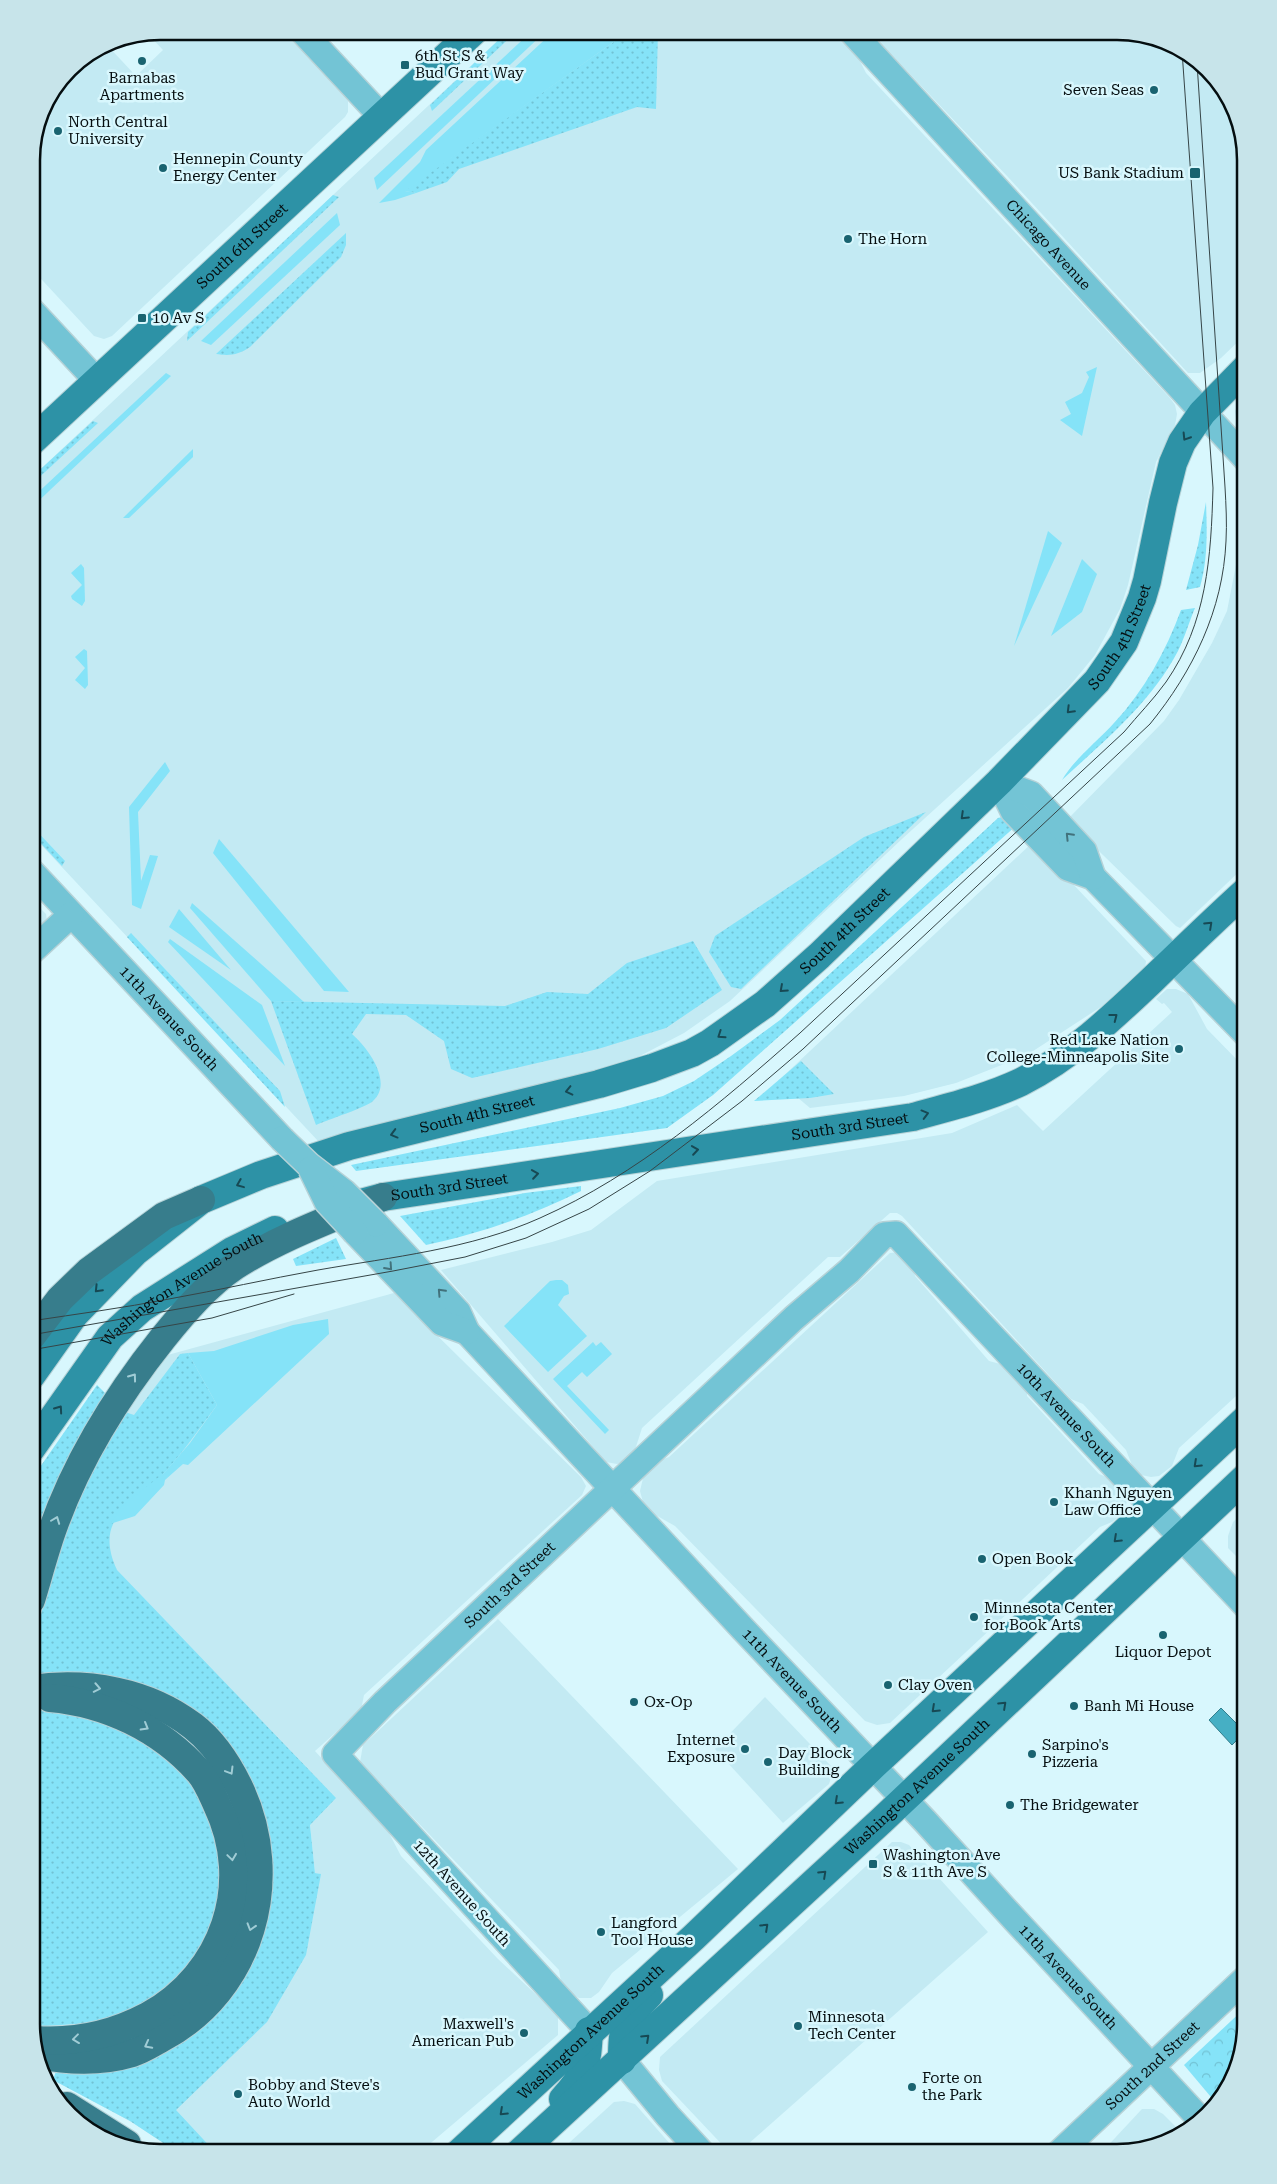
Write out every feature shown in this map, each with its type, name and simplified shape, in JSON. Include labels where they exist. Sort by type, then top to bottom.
[{"type":"highway","points":[[40,1572],[55,1524],[89,1447],[120,1394],[175,1323],[217,1280],[234,1267],[263,1250],[383,1197]]},
{"type":"highway","points":[[40,1325],[60,1299],[89,1271],[164,1216],[200,1200]]},
{"type":"highway","points":[[40,1688],[58,1685],[88,1686],[115,1691],[168,1710],[193,1727],[211,1744],[231,1772],[244,1798],[254,1827],[259,1874],[258,1901],[243,1950],[219,1992],[193,2018],[134,2053],[83,2060],[44,2056]]},
{"type":"highway","points":[[40,1697],[63,1699],[114,1713],[138,1723],[160,1736],[200,1773],[224,1820],[234,1869],[233,1894],[222,1934],[199,1974],[178,1996],[142,2019],[104,2035],[56,2042],[41,2041]]},
{"type":"highway","points":[[85,2118],[110,2133]]},
{"type":"main road","name":"South 6th Street","points":[[40,434],[464,40]]},
{"type":"main road","name":"South 4th Street","points":[[200,1200],[261,1175],[349,1146],[599,1084],[652,1068],[692,1053],[710,1043],[766,1004],[819,956],[999,782],[1079,702],[1097,681],[1124,642],[1132,626],[1147,581],[1173,463],[1182,442],[1202,413],[1219,393],[1237,376]]},
{"type":"main road","name":"South 3rd Street","points":[[383,1197],[912,1117],[968,1102],[1020,1082],[1056,1061],[1122,1010],[1237,900]]},
{"type":"main road","name":"Washington Avenue South","points":[[40,1436],[110,1337],[142,1308],[232,1251],[272,1232],[383,1197]]},
{"type":"main road","points":[[40,1363],[75,1314],[135,1252],[200,1200]]},
{"type":"main road","name":"Washington Avenue South","points":[[469,2144],[589,2031],[694,1937],[873,1766],[1237,1427]]},
{"type":"main road","name":"Washington Avenue South","points":[[529,2144],[904,1798],[1237,1485]]},
{"type":"main road","points":[[622,2060],[624,2026],[630,2015],[664,1980],[694,1937]]},
{"type":"main road","points":[[523,2144],[578,2082],[586,2065],[589,2031]]},
{"type":"street","points":[[310,40],[382,117]]},
{"type":"street","name":"Chicago Avenue","points":[[858,40],[1237,449]]},
{"type":"street","points":[[40,319],[97,380]]},
{"type":"street","points":[[999,782],[1031,794],[1084,851],[1093,877],[1237,1025]]},
{"type":"street","name":"11th Avenue South","points":[[40,881],[282,1139],[309,1165],[327,1202],[366,1228],[442,1323],[467,1332],[611,1489],[904,1798],[1196,2114]]},
{"type":"street","points":[[40,944],[71,915]]},
{"type":"street","name":"10th Avenue South","points":[[884,1236],[896,1234],[1237,1596]]},
{"type":"street","name":"South 3rd Street","points":[[335,1754],[385,1702],[884,1236]]},
{"type":"street","name":"12th Avenue South","points":[[335,1754],[589,2031]]},
{"type":"street","name":"South 2nd Street","points":[[1069,2144],[1237,1986]]},
{"type":"street","points":[[622,2060],[694,2144]]},
{"type":"shaded area","name":"Hennepin County Energy Center","points":[[154,40],[291,40],[348,101],[348,112],[345,117],[112,336],[104,339],[94,336],[40,278],[40,152],[44,129],[52,107],[60,93],[93,60],[112,50],[136,76],[163,50]]},
{"type":"shaded area","points":[[498,40],[841,40],[859,59],[866,73],[1170,398],[1175,405],[1177,414],[1175,425],[1156,462],[1128,585],[1120,609],[1095,655],[1068,688],[902,839],[730,1001],[684,1033],[638,1057],[582,1076],[319,1142],[40,844],[40,470]]},
{"type":"shaded area","points":[[878,40],[1125,40],[1156,46],[1184,60],[1217,93],[1228,114],[1236,144],[1237,343],[1221,358],[1200,373],[1188,373],[1008,177]]},
{"type":"shaded area","points":[[1237,407],[1237,426],[1235,411]]},
{"type":"shaded area","points":[[1237,540],[1237,874],[1180,928],[1067,820],[1164,721],[1179,700],[1212,643],[1227,611],[1236,565]]},
{"type":"shaded area","points":[[1033,842],[1146,961],[1145,969],[1130,988],[1027,1055],[956,1083],[904,1096],[810,1108],[778,1081]]},
{"type":"shaded area","points":[[40,908],[46,914],[47,921],[40,930]]},
{"type":"shaded area","points":[[1167,989],[1176,989],[1188,994],[1207,1029],[1237,1060],[1237,1395],[1179,1448],[1172,1466],[1159,1476],[1141,1475],[1134,1470],[1126,1450],[1083,1404],[1071,1399],[902,1216],[897,1213],[890,1213],[840,1257],[828,1257],[642,1428],[634,1453],[624,1463],[617,1464],[606,1462],[441,1270],[552,1242],[591,1230],[657,1181],[952,1133],[1017,1105],[1043,1131],[1172,1012],[1164,1003],[1162,1004],[1156,999]]},
{"type":"shaded area","points":[[902,1252],[913,1264],[915,1276],[989,1361],[1008,1366],[1027,1387],[1027,1396],[1099,1474],[1119,1482],[1125,1489],[1127,1501],[1124,1513],[1112,1522],[1100,1527],[890,1723],[877,1725],[865,1721],[675,1526],[652,1513],[643,1502],[640,1491],[644,1474],[656,1462],[669,1457],[890,1253]]},
{"type":"shaded area","points":[[394,1293],[581,1477],[586,1486],[582,1495],[364,1695],[361,1710],[315,1751],[389,1833],[401,1856],[498,1959],[558,2015],[558,2035],[430,2144],[165,2144],[130,2121],[53,2080],[320,1874],[315,1873],[310,1825],[61,1541],[96,1453],[164,1356]]},
{"type":"shaded area","points":[[1237,1518],[1237,1557],[1228,1548],[1228,1536],[1233,1522]]},
{"type":"shaded area","points":[[498,1619],[738,1869],[612,1973],[599,1992],[591,1998],[579,1998],[562,1988],[559,1970],[360,1762],[363,1745]]},
{"type":"shaded area","points":[[765,1697],[831,1766],[832,1775],[829,1784],[783,1823],[715,1749]]},
{"type":"shaded area","points":[[1221,1708],[1237,1724],[1237,1740],[1232,1745],[1209,1720]]},
{"type":"shaded area","points":[[892,1842],[901,1842],[909,1845],[988,1932],[748,2144],[722,2144],[662,2081],[659,2070],[660,2057]]},
{"type":"shaded area","points":[[624,2101],[635,2104],[670,2144],[568,2144],[614,2102]]},
{"type":"shaded area","points":[[1142,2109],[1154,2109],[1163,2114],[1177,2128],[1156,2138],[1141,2142],[1109,2144]]},
{"type":"green space","points":[[499,40],[507,40],[432,111],[430,105]]},
{"type":"green space","points":[[522,40],[536,40],[377,190],[374,178]]},
{"type":"green space","points":[[544,40],[616,40],[405,191],[416,193],[379,203],[420,162],[426,150]]},
{"type":"green space","points":[[616,40],[658,40],[656,109],[637,107],[459,169],[447,182],[416,193],[404,191]]},
{"type":"green space","points":[[333,195],[339,197],[187,341],[188,332]]},
{"type":"green space","points":[[337,213],[340,225],[211,345],[201,341]]},
{"type":"green space","points":[[346,233],[346,245],[341,257],[250,347],[234,354],[216,354]]},
{"type":"green space","points":[[1097,367],[1082,436],[1060,420],[1071,414],[1065,402],[1082,393],[1089,377],[1086,372]]},
{"type":"green space","points":[[166,373],[171,376],[40,500],[40,491]]},
{"type":"green space","points":[[93,421],[98,423],[40,477],[40,470]]},
{"type":"green space","points":[[193,449],[193,457],[129,518],[123,518]]},
{"type":"green space","points":[[1206,502],[1207,524],[1203,576],[1200,587],[1186,590],[1198,545]]},
{"type":"green space","points":[[1048,531],[1062,543],[1014,646]]},
{"type":"green space","points":[[1082,559],[1097,574],[1082,612],[1051,636]]},
{"type":"green space","points":[[81,564],[84,568],[85,601],[82,606],[72,599],[71,596],[82,585],[71,573]]},
{"type":"green space","points":[[1195,608],[1178,651],[1154,688],[1110,736],[1062,780],[1073,764],[1114,723],[1135,698],[1161,655],[1181,610]]},
{"type":"green space","points":[[84,649],[87,651],[88,685],[85,689],[75,680],[85,668],[75,657]]},
{"type":"green space","points":[[165,762],[170,771],[138,812],[141,881],[150,855],[158,856],[141,909],[132,905],[129,807]]},
{"type":"green space","points":[[926,812],[741,989],[731,987],[709,952],[715,936],[864,837]]},
{"type":"green space","points":[[1006,816],[1017,825],[713,1095],[667,1128],[356,1171],[351,1165],[620,1108],[663,1096],[694,1081],[780,1020],[998,818]]},
{"type":"green space","points":[[40,835],[65,861],[62,866],[40,843]]},
{"type":"green space","points":[[219,839],[349,992],[324,991],[213,853]]},
{"type":"green space","points":[[192,903],[304,1002],[271,1001],[190,908]]},
{"type":"green space","points":[[179,909],[231,970],[169,927]]},
{"type":"green space","points":[[131,933],[280,1091],[285,1107],[127,937]]},
{"type":"green space","points":[[170,939],[262,1005],[285,1066],[168,942]]},
{"type":"green space","points":[[693,941],[722,990],[666,1028],[598,1049],[472,1078],[451,1069],[444,1041],[406,1015],[366,1014],[352,1034],[365,1047],[376,1065],[381,1084],[379,1093],[369,1104],[316,1125],[271,1001],[505,1006],[547,992],[588,994],[627,963]]},
{"type":"green space","points":[[801,1061],[834,1094],[810,1098],[754,1101]]},
{"type":"green space","points":[[581,1186],[581,1191],[524,1216],[467,1235],[426,1245],[400,1216],[525,1193]]},
{"type":"green space","points":[[336,1238],[346,1259],[296,1266],[293,1259]]},
{"type":"green space","points":[[562,1280],[568,1285],[569,1294],[564,1296],[558,1305],[587,1336],[548,1372],[504,1326],[550,1281]]},
{"type":"green space","points":[[328,1319],[329,1334],[188,1465],[183,1464],[165,1480],[164,1485],[135,1516],[110,1524],[122,1506],[164,1473],[190,1443],[217,1405],[188,1353],[214,1351],[293,1325]]},
{"type":"green space","points":[[593,1342],[596,1346],[601,1342],[612,1354],[587,1377],[582,1372],[567,1386],[609,1430],[605,1434],[553,1379]]},
{"type":"green space","points":[[188,1353],[217,1405],[165,1472],[120,1513],[113,1524],[110,1536],[111,1551],[117,1570],[336,1798],[310,1825],[315,1873],[321,1874],[306,1955],[267,2022],[176,2110],[208,2144],[165,2144],[130,2121],[53,2079],[57,2068],[127,2062],[267,1875],[203,1725],[40,1680],[40,1618],[61,1541],[80,1488],[122,1411],[134,1415],[180,1354]]},
{"type":"green space","points":[[97,1385],[105,1393],[61,1478],[40,1535],[40,1467]]},
{"type":"green space","points":[[40,1705],[47,1705],[110,1721],[180,1765],[216,1823],[223,1895],[203,1948],[171,1987],[122,2016],[91,2023],[40,2026]]},
{"type":"green space","points":[[1237,2015],[1233,2055],[1221,2084],[1211,2098],[1184,2065]]},
{"type":"tram line","points":[[40,1320],[152,1302],[299,1273],[459,1245],[514,1229],[576,1201],[610,1181],[677,1136],[740,1085],[800,1033],[1124,732],[1166,682],[1180,660],[1198,613],[1204,589],[1211,539],[1213,488],[1183,59]]},
{"type":"tram line","points":[[40,1333],[465,1257],[526,1238],[589,1209],[650,1171],[742,1101],[803,1049],[1150,724],[1180,683],[1203,638],[1219,591],[1226,541],[1225,487],[1198,72]]},
{"type":"tram line","points":[[40,1348],[212,1318],[294,1294]]},
{"type":"place","name":"Barnabas Apartments","points":[[142,61]]},
{"type":"place","name":"6th St S & Bud Grant Way","points":[[405,65]]},
{"type":"place","name":"Seven Seas","points":[[1154,90]]},
{"type":"place","name":"North Central University","points":[[58,131]]},
{"type":"place","name":"Hennepin County Energy Center","points":[[163,168]]},
{"type":"place","name":"US Bank Stadium","points":[[1195,173]]},
{"type":"place","name":"The Horn","points":[[848,239]]},
{"type":"place","name":"10 Av S","points":[[142,318]]},
{"type":"place","name":"Red Lake Nation College-Minneapolis Site","points":[[1179,1049]]},
{"type":"place","name":"Khanh Nguyen Law Office","points":[[1054,1502]]},
{"type":"place","name":"Open Book","points":[[982,1559]]},
{"type":"place","name":"Minnesota Center for Book Arts","points":[[974,1617]]},
{"type":"place","name":"Liquor Depot","points":[[1163,1635]]},
{"type":"place","name":"Clay Oven","points":[[888,1685]]},
{"type":"place","name":"Ox-Op","points":[[634,1702]]},
{"type":"place","name":"Banh Mi House","points":[[1074,1706]]},
{"type":"place","name":"Internet Exposure","points":[[745,1749]]},
{"type":"place","name":"Sarpino's Pizzeria","points":[[1032,1754]]},
{"type":"place","name":"Day Block Building","points":[[768,1762]]},
{"type":"place","name":"The Bridgewater","points":[[1010,1805]]},
{"type":"place","name":"Washington Ave S & 11th Ave S","points":[[873,1864]]},
{"type":"place","name":"Langford Tool House","points":[[601,1932]]},
{"type":"place","name":"Minnesota Tech Center","points":[[798,2026]]},
{"type":"place","name":"Maxwell's American Pub","points":[[524,2033]]},
{"type":"place","name":"Forte on the Park","points":[[912,2087]]},
{"type":"place","name":"Bobby and Steve's Auto World","points":[[238,2094]]}]
